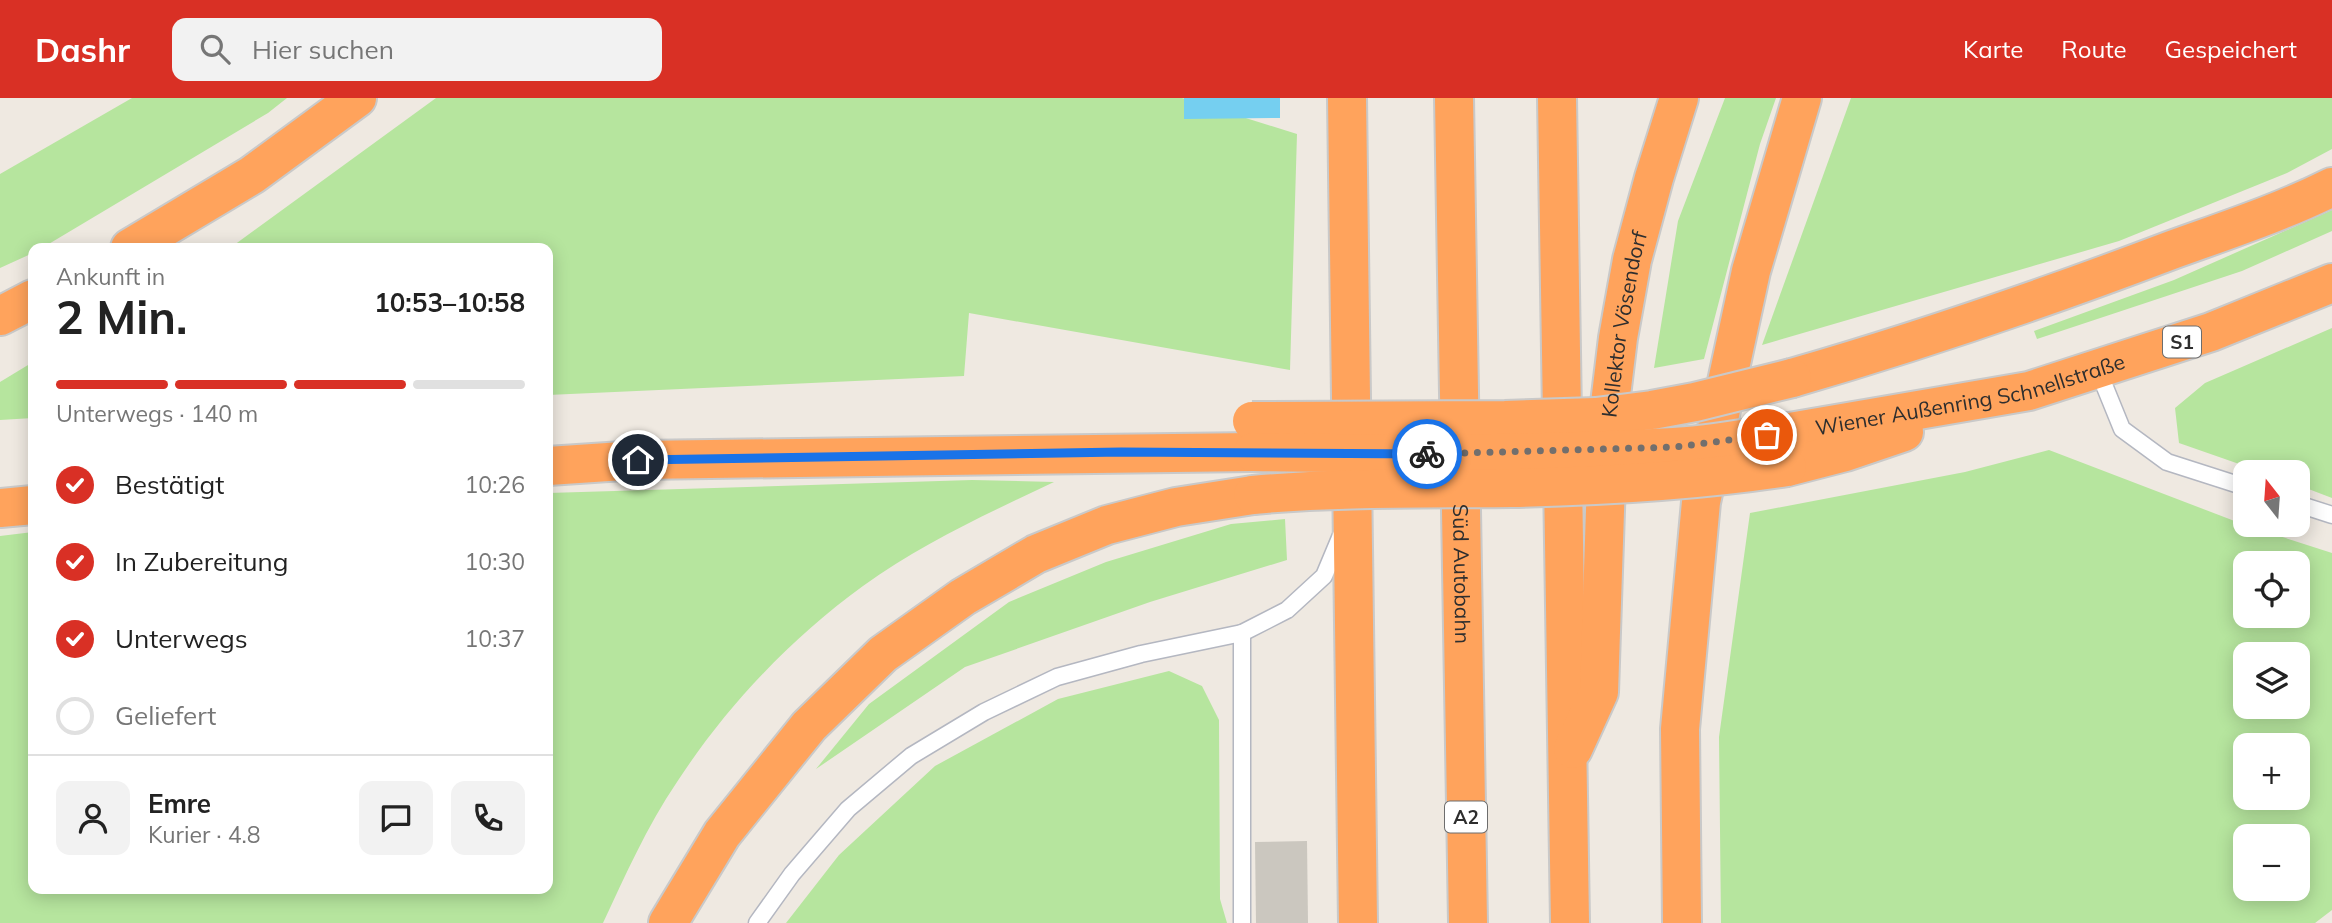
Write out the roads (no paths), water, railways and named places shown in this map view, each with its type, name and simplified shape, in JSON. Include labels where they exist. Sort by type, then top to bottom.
[{"type":"highway","points":[[138,243],[252,175],[357,98]]},
{"type":"highway","points":[[1347,98],[1358,923]]},
{"type":"highway","name":"Süd Autobahn","points":[[1454,98],[1468,923]]},
{"type":"highway","points":[[1557,98],[1570,923]]},
{"type":"highway","name":"Kollektor Vösendorf","points":[[1568,761],[1599,692],[1608,420],[1618,338],[1632,260],[1679,98]]},
{"type":"highway","points":[[1682,923],[1680,729],[1701,502],[1751,271],[1802,98]]},
{"type":"highway","points":[[553,466],[652,460],[1121,452],[1253,436],[1491,420],[1596,417],[1673,406],[1792,378],[1889,350],[2000,313],[2281,209],[2332,187]]},
{"type":"highway","name":"Wiener Außenring Schnellstraße","points":[[1253,436],[1383,454],[1676,447],[1788,449],[2029,391],[2098,370],[2211,332],[2332,283]]},
{"type":"highway","points":[[0,316],[28,302]]},
{"type":"highway","points":[[668,923],[722,834],[808,726],[883,654],[963,597],[1036,554],[1107,525],[1176,507],[1253,495],[1310,489],[1515,488],[1660,481],[1747,473],[1788,449]]},
{"type":"highway","points":[[0,508],[28,505]]},
{"type":"lane","points":[[2098,370],[2122,429],[2167,462],[2233,483]]},
{"type":"lane","points":[[757,923],[792,874],[848,809],[911,756],[984,712],[1057,677],[1141,653],[1242,633],[1287,610],[1324,576],[1354,503]]},
{"type":"lane","points":[[2310,508],[2332,514]]},
{"type":"lane","points":[[1242,633],[1242,923]]},
{"type":"water","points":[[1184,98],[1280,98],[1280,118],[1184,119]]}]
